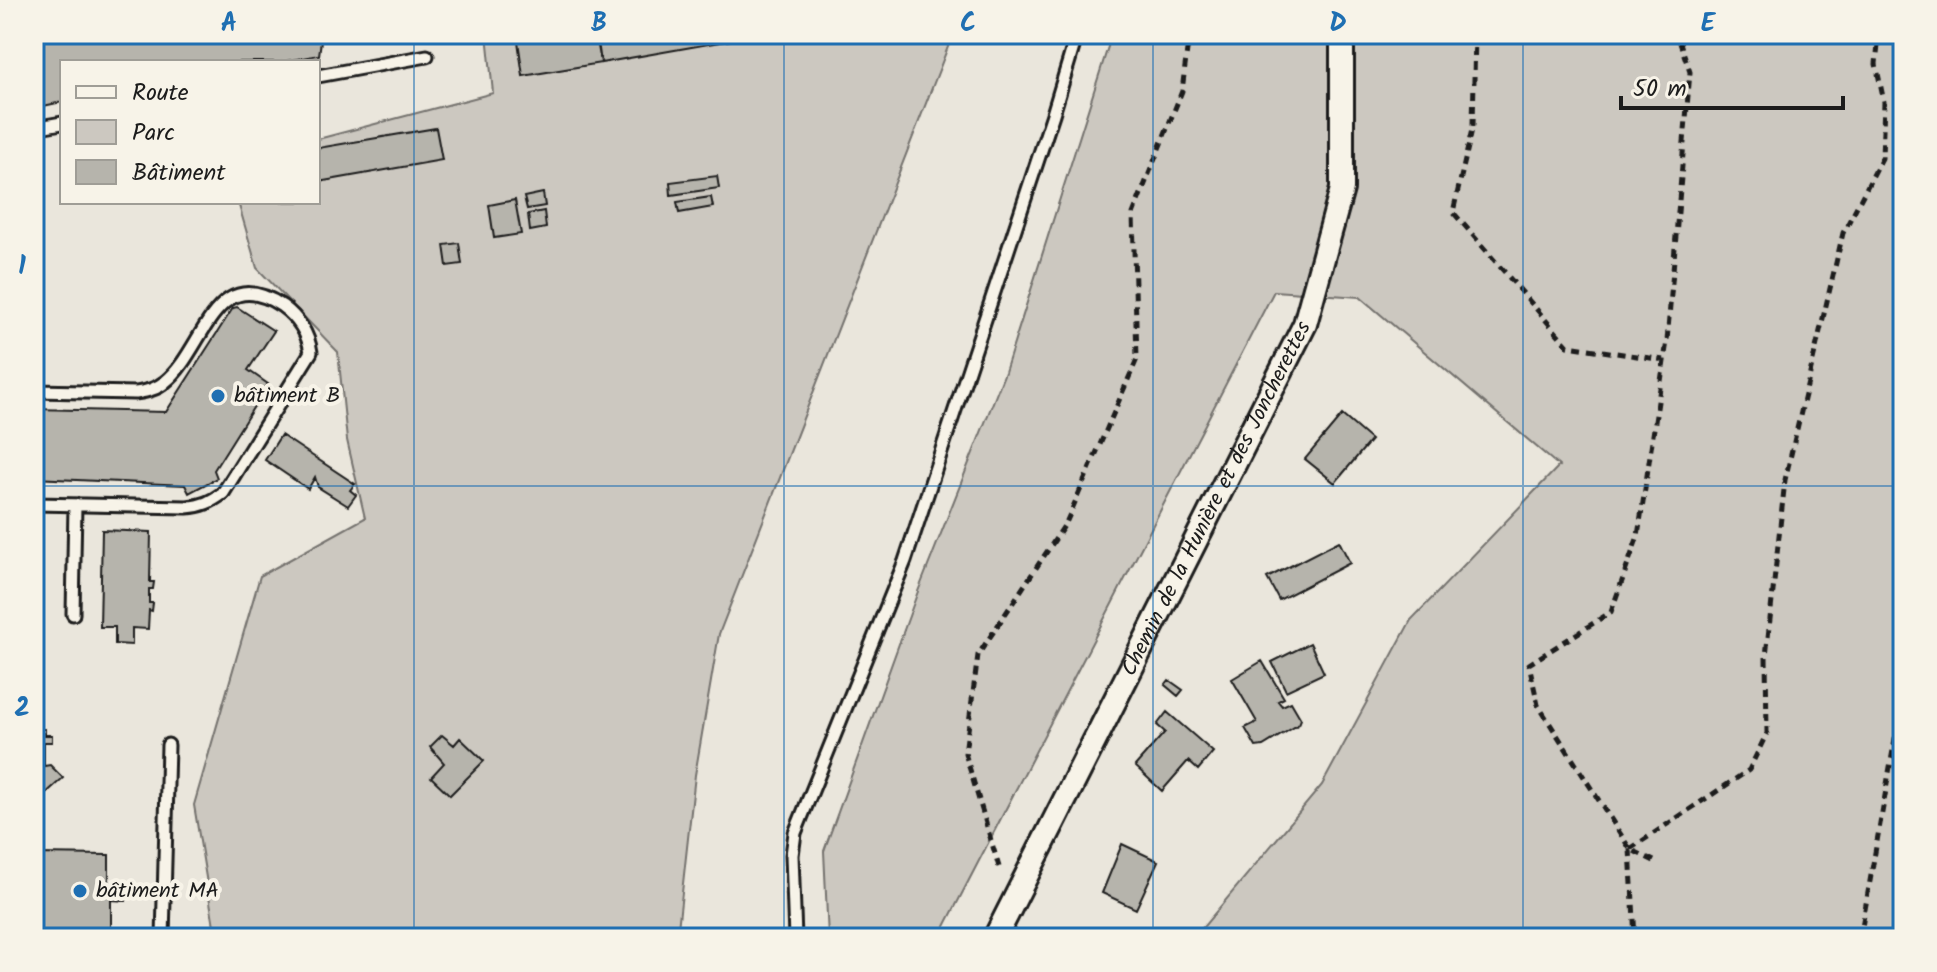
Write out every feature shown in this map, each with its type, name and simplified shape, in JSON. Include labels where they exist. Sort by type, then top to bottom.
[{"type":"street","name":"Chemin de la Hunière et des Joncherettes","points":[[995,938],[1305,324],[1342,189],[1342,34]]},
{"type":"lane","points":[[795,938],[792,855],[795,833],[905,561],[1077,34]]},
{"type":"lane","points":[[320,76],[427,56]]},
{"type":"lane","points":[[34,128],[60,123]]},
{"type":"lane","points":[[34,391],[136,393],[150,390],[166,382],[191,351],[213,313],[228,298],[248,294],[273,300],[290,312],[310,342],[311,352],[223,493],[213,501],[187,507],[34,504]]},
{"type":"lane","points":[[73,614],[75,505]]},
{"type":"lane","points":[[163,938],[168,745]]},
{"type":"path","points":[[999,867],[965,753],[978,655],[1066,523],[1137,359],[1133,214],[1182,91],[1189,34]]},
{"type":"path","points":[[1475,34],[1473,125],[1453,212],[1568,346],[1664,360]]},
{"type":"path","points":[[1635,938],[1630,849],[1538,705],[1529,664],[1611,612],[1638,536],[1664,360],[1690,72],[1677,34]]},
{"type":"path","points":[[1630,849],[1749,770],[1767,733],[1766,656],[1785,480],[1843,233],[1882,158],[1884,102],[1876,64],[1879,34]]},
{"type":"path","points":[[1860,938],[1903,693]]},
{"type":"path","points":[[1630,849],[1654,861]]},
{"type":"green space","points":[[487,34],[953,34],[719,634],[695,775],[677,938],[216,938],[194,805],[260,576],[365,518],[347,440],[338,352],[257,268],[239,204],[320,204],[320,138],[493,93]]},
{"type":"green space","points":[[1112,34],[1903,34],[1903,938],[1194,938],[1322,785],[1411,620],[1559,466],[1360,297],[1274,291],[939,938],[828,938],[824,851],[917,594],[1005,372]]},
{"type":"building","points":[[34,34],[322,34],[319,55],[292,60],[60,60],[60,102],[34,108]]},
{"type":"building","points":[[517,34],[596,34],[601,63],[523,76]]},
{"type":"building","points":[[644,34],[754,36],[601,63],[598,42]]},
{"type":"building","points":[[436,128],[442,160],[320,182],[320,148]]},
{"type":"building","points":[[717,176],[719,188],[671,195],[670,182]]},
{"type":"building","points":[[543,193],[545,206],[527,209],[524,197]]},
{"type":"building","points":[[711,197],[713,207],[679,213],[677,202]]},
{"type":"building","points":[[515,200],[521,234],[494,238],[489,205]]},
{"type":"building","points":[[544,211],[546,228],[530,231],[528,214]]},
{"type":"building","points":[[459,243],[462,264],[447,266],[444,245]]},
{"type":"building","name":"bâtiment B","points":[[237,307],[274,331],[248,370],[268,384],[214,470],[217,478],[189,493],[185,485],[34,478],[34,409],[166,412],[233,308]]},
{"type":"building","points":[[1342,415],[1371,440],[1335,483],[1305,459]]},
{"type":"building","points":[[281,435],[355,484],[350,490],[356,495],[348,506],[318,487],[315,477],[308,489],[265,460]]},
{"type":"building","points":[[102,530],[151,532],[150,582],[154,582],[153,589],[149,589],[149,603],[153,603],[152,611],[149,610],[148,629],[132,628],[132,645],[115,644],[115,627],[100,627]]},
{"type":"building","points":[[1339,541],[1350,563],[1279,600],[1267,578]]},
{"type":"building","points":[[1310,643],[1324,673],[1286,691],[1272,662]]},
{"type":"building","points":[[1262,661],[1284,698],[1278,701],[1282,706],[1291,702],[1301,719],[1299,724],[1263,746],[1256,747],[1245,728],[1257,722],[1232,679]]},
{"type":"building","points":[[1169,680],[1183,690],[1178,696],[1165,685]]},
{"type":"building","points":[[1167,712],[1213,752],[1198,770],[1188,761],[1162,791],[1135,766],[1165,732],[1157,725]]},
{"type":"building","points":[[34,729],[45,729],[45,735],[52,735],[52,742],[44,742],[44,766],[50,765],[63,778],[43,796],[42,811],[34,811]]},
{"type":"building","points":[[442,735],[454,745],[460,738],[484,761],[450,795],[431,777],[444,763],[430,747]]},
{"type":"building","points":[[1122,844],[1158,861],[1136,909],[1102,893]]},
{"type":"building","name":"bâtiment MA","points":[[35,854],[109,855],[109,885],[126,885],[126,901],[111,900],[111,938],[34,938]]},
{"type":"place","name":"bâtiment B","points":[[218,396]]},
{"type":"place","name":"bâtiment MA","points":[[80,891]]}]
